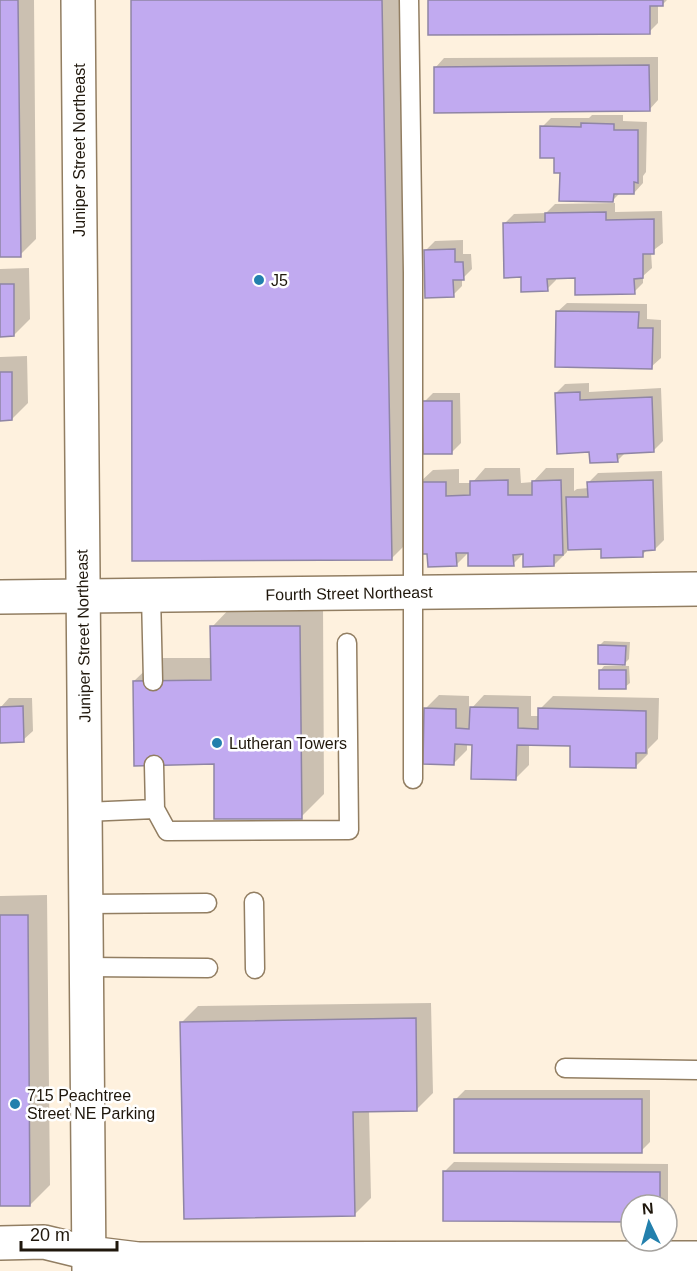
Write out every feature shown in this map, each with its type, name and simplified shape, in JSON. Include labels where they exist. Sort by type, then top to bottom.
[{"type":"street","name":"Juniper Street Northeast","points":[[78,0],[89,1262]]},
{"type":"street","name":"Fourth Street Northeast","points":[[0,597],[697,589]]},
{"type":"street","points":[[0,1243],[44,1242],[89,1262],[138,1259],[329,1265],[697,1258]]},
{"type":"lane","points":[[409,0],[413,273],[413,779]]},
{"type":"lane","points":[[151,595],[153,681]]},
{"type":"lane","points":[[154,765],[155,809],[167,831],[349,830],[347,643]]},
{"type":"lane","points":[[85,812],[155,809]]},
{"type":"lane","points":[[86,904],[207,903]]},
{"type":"lane","points":[[254,903],[255,969]]},
{"type":"lane","points":[[85,968],[208,968]]},
{"type":"lane","points":[[565,1068],[697,1070]]},
{"type":"building","points":[[0,0],[18,0],[21,257],[0,257]]},
{"type":"building","name":"J5","points":[[131,0],[382,0],[392,560],[132,561]]},
{"type":"building","points":[[428,0],[663,0],[663,6],[650,6],[650,34],[428,35]]},
{"type":"building","points":[[649,65],[650,111],[434,113],[434,67]]},
{"type":"building","points":[[581,123],[614,124],[614,130],[638,130],[638,183],[634,182],[634,194],[614,194],[613,202],[559,201],[560,173],[554,173],[554,158],[540,158],[540,126],[581,127]]},
{"type":"building","points":[[606,212],[606,220],[654,219],[654,254],[643,254],[643,278],[634,279],[635,294],[575,295],[575,278],[547,279],[548,291],[521,292],[521,277],[504,278],[503,223],[545,222],[545,213]]},
{"type":"building","points":[[455,249],[455,262],[463,262],[464,280],[453,280],[454,297],[425,298],[424,250]]},
{"type":"building","points":[[0,284],[14,284],[14,336],[0,337]]},
{"type":"building","points":[[556,311],[639,312],[638,328],[653,328],[652,369],[555,367]]},
{"type":"building","points":[[0,372],[12,372],[12,420],[0,421]]},
{"type":"building","points":[[580,392],[580,400],[652,397],[654,452],[617,454],[618,462],[590,463],[589,452],[557,454],[555,393]]},
{"type":"building","points":[[422,401],[452,401],[452,454],[423,454]]},
{"type":"building","points":[[508,480],[508,495],[532,495],[532,481],[561,480],[563,555],[554,555],[554,566],[523,567],[523,554],[513,555],[514,566],[468,566],[468,553],[456,553],[457,566],[428,567],[427,554],[419,554],[418,482],[446,482],[446,496],[470,495],[470,481]]},
{"type":"building","points":[[653,480],[655,550],[643,551],[643,557],[601,558],[601,549],[568,550],[566,497],[588,497],[587,482]]},
{"type":"building","name":"Lutheran Towers","points":[[210,626],[300,626],[302,819],[214,819],[214,764],[134,766],[133,681],[211,680]]},
{"type":"building","points":[[598,645],[626,646],[625,665],[598,664]]},
{"type":"building","points":[[599,670],[626,670],[626,689],[599,689]]},
{"type":"building","points":[[23,706],[24,742],[0,743],[0,707]]},
{"type":"building","points":[[470,707],[518,708],[518,728],[538,729],[538,708],[646,711],[646,753],[636,753],[636,768],[570,767],[570,746],[517,745],[516,780],[471,779],[472,745],[455,744],[454,765],[423,764],[424,708],[456,709],[456,728],[469,729]]},
{"type":"building","name":"715 Peachtree Street NE Parking","points":[[0,915],[28,915],[30,1206],[0,1206]]},
{"type":"building","points":[[416,1018],[417,1111],[353,1112],[355,1216],[184,1219],[180,1022]]},
{"type":"building","points":[[454,1099],[642,1099],[642,1153],[454,1153]]},
{"type":"building","points":[[443,1171],[660,1172],[660,1193],[619,1193],[619,1222],[443,1221]]},
{"type":"place","name":"J5","points":[[259,280]]},
{"type":"place","name":"Lutheran Towers","points":[[217,743]]},
{"type":"place","name":"715 Peachtree Street NE Parking","points":[[15,1104]]}]
